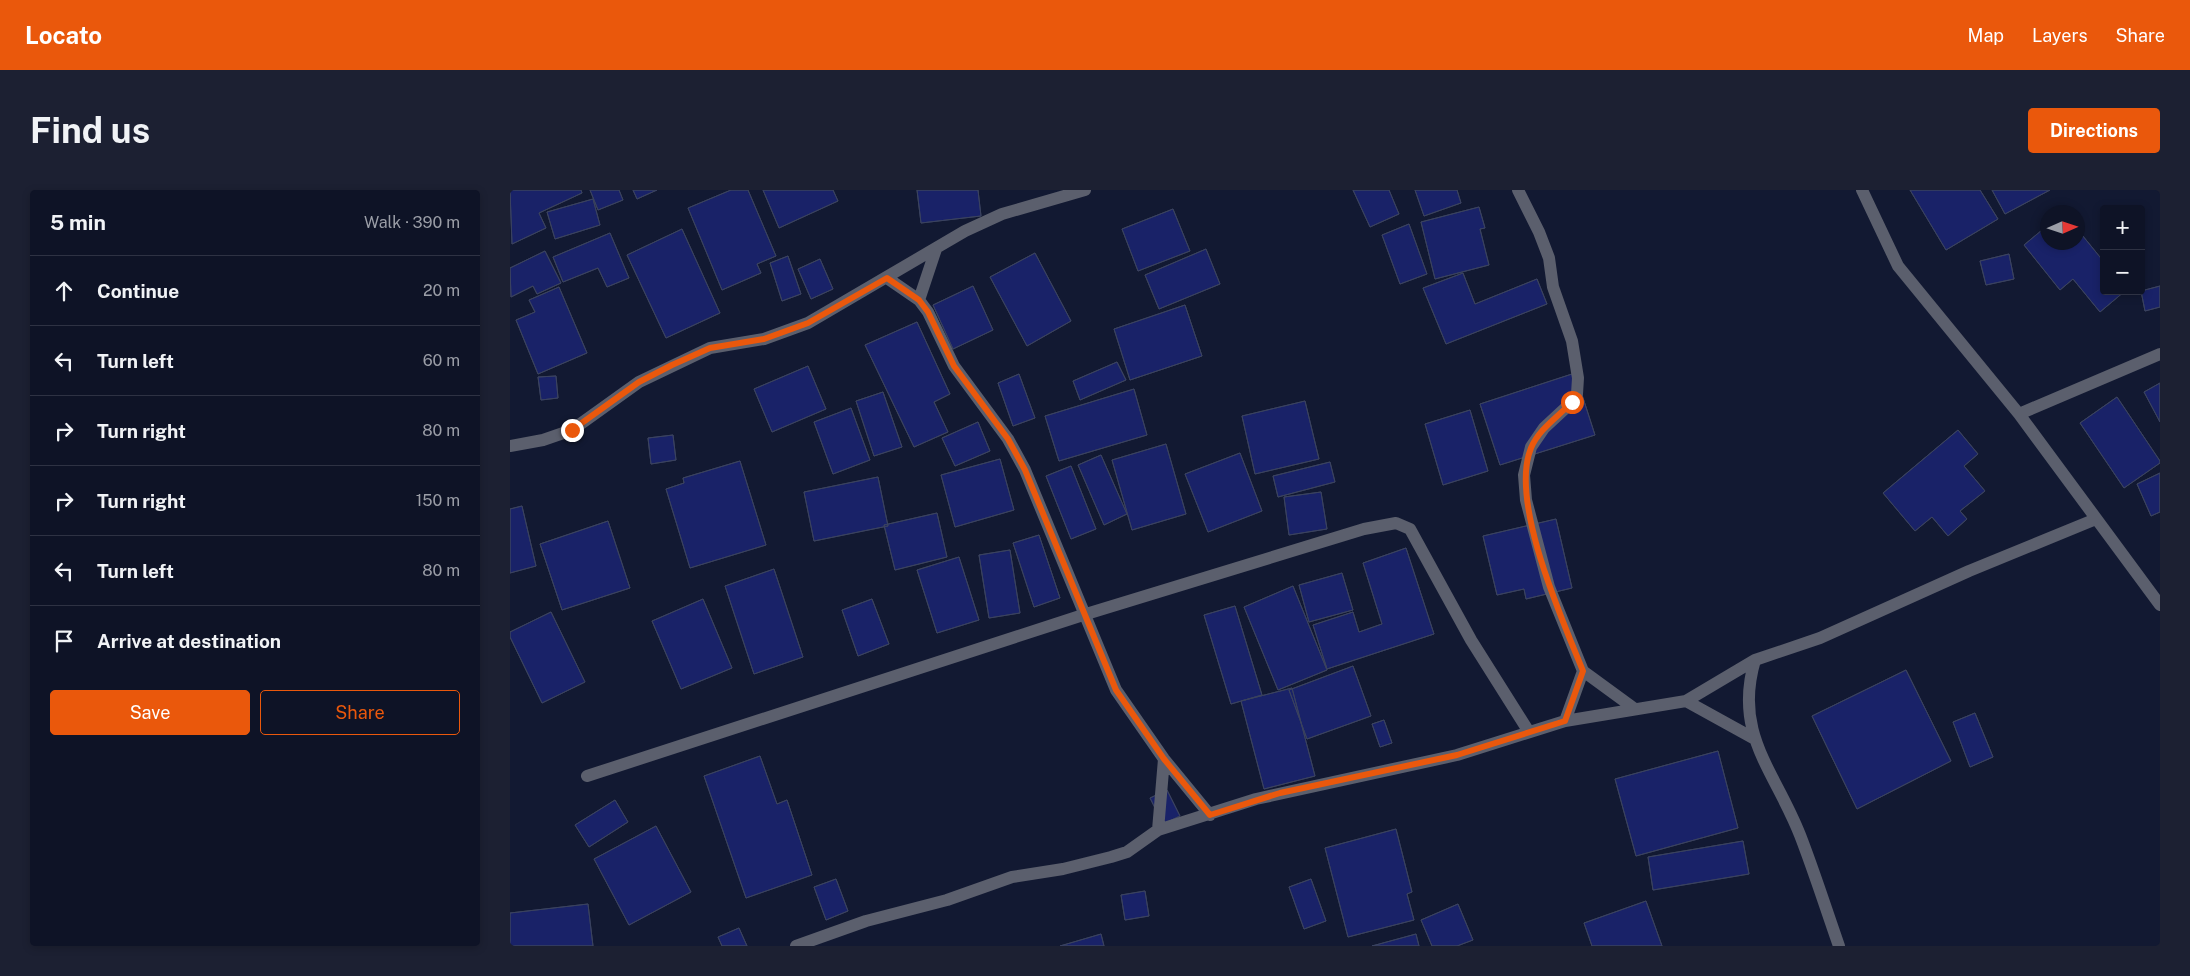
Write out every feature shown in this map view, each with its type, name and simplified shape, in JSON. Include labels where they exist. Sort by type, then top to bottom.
[{"type":"street","points":[[510,446],[543,440],[572,430],[639,382],[710,348],[764,339],[808,323],[936,249],[1002,214],[1085,190]]},
{"type":"street","points":[[1518,190],[1539,232],[1577,360],[1577,394],[1536,439],[1532,447],[1524,475],[1526,500],[1549,587],[1583,671],[1635,709]]},
{"type":"street","points":[[1862,190],[1898,266],[2019,414],[2160,606]]},
{"type":"street","points":[[919,300],[936,249]]},
{"type":"street","points":[[887,278],[919,300],[934,321],[954,366],[1016,453],[1116,690],[1164,759],[1210,815]]},
{"type":"street","points":[[2019,414],[2160,354]]},
{"type":"street","points":[[796,946],[866,921],[946,900],[1012,877],[1063,869],[1127,852],[1158,830],[1280,793],[1457,755],[1565,721],[1686,701],[1755,660],[1820,638],[1969,570],[2096,519]]},
{"type":"street","points":[[587,776],[1083,615],[1364,529],[1396,523],[1410,529],[1471,640],[1529,732]]},
{"type":"street","points":[[1755,660],[1749,678],[1748,703],[1753,738],[1799,833],[1838,946]]},
{"type":"street","points":[[1565,721],[1583,671]]},
{"type":"street","points":[[1686,701],[1753,738]]},
{"type":"street","points":[[1158,830],[1164,759]]},
{"type":"building","points":[[510,190],[581,190],[582,193],[539,213],[546,228],[512,244]]},
{"type":"building","points":[[510,190],[581,190],[582,193],[539,213],[546,228],[512,244]]},
{"type":"building","points":[[590,190],[619,190],[623,200],[598,210]]},
{"type":"building","points":[[590,190],[619,190],[623,200],[598,210]]},
{"type":"building","points":[[633,190],[657,190],[637,199]]},
{"type":"building","points":[[633,190],[657,190],[637,199]]},
{"type":"building","points":[[731,190],[748,190],[776,256],[757,264],[761,273],[722,290],[688,208]]},
{"type":"building","points":[[731,190],[748,190],[776,256],[757,264],[761,273],[722,290],[688,208]]},
{"type":"building","points":[[763,190],[833,190],[838,201],[779,228]]},
{"type":"building","points":[[763,190],[833,190],[838,201],[779,228]]},
{"type":"building","points":[[917,190],[978,190],[981,216],[921,223]]},
{"type":"building","points":[[917,190],[978,190],[981,216],[921,223]]},
{"type":"building","points":[[1353,190],[1389,190],[1399,214],[1370,227]]},
{"type":"building","points":[[1353,190],[1389,190],[1399,214],[1370,227]]},
{"type":"building","points":[[1415,190],[1457,190],[1461,203],[1424,216]]},
{"type":"building","points":[[1415,190],[1457,190],[1461,203],[1424,216]]},
{"type":"building","points":[[1910,190],[1980,190],[1998,219],[1946,250]]},
{"type":"building","points":[[1910,190],[1980,190],[1998,219],[1946,250]]},
{"type":"building","points":[[1992,190],[2050,190],[2005,214]]},
{"type":"building","points":[[1992,190],[2050,190],[2005,214]]},
{"type":"building","points":[[593,199],[600,225],[555,239],[547,212]]},
{"type":"building","points":[[593,199],[600,225],[555,239],[547,212]]},
{"type":"building","points":[[1479,207],[1485,228],[1480,229],[1489,265],[1435,279],[1421,222]]},
{"type":"building","points":[[1479,207],[1485,228],[1480,229],[1489,265],[1435,279],[1421,222]]},
{"type":"building","points":[[1173,209],[1190,251],[1138,271],[1122,229]]},
{"type":"building","points":[[1173,209],[1190,251],[1138,271],[1122,229]]},
{"type":"building","points":[[1409,224],[1427,274],[1400,284],[1382,235]]},
{"type":"building","points":[[1409,224],[1427,274],[1400,284],[1382,235]]},
{"type":"building","points":[[682,229],[720,313],[666,338],[627,255]]},
{"type":"building","points":[[682,229],[720,313],[666,338],[627,255]]},
{"type":"building","points":[[2040,232],[2040,250],[2085,250],[2085,239],[2100,257],[2100,295],[2120,295],[2100,312],[2073,279],[2060,290],[2024,245]]},
{"type":"building","points":[[2040,232],[2040,250],[2085,250],[2085,239],[2100,257],[2100,295],[2120,295],[2100,312],[2073,279],[2060,290],[2024,245]]},
{"type":"building","points":[[610,233],[629,278],[607,287],[598,268],[563,282],[553,257]]},
{"type":"building","points":[[610,233],[629,278],[607,287],[598,268],[563,282],[553,257]]},
{"type":"building","points":[[1206,249],[1220,284],[1159,309],[1145,275]]},
{"type":"building","points":[[1206,249],[1220,284],[1159,309],[1145,275]]},
{"type":"building","points":[[545,251],[561,283],[537,294],[533,286],[511,297],[510,268]]},
{"type":"building","points":[[545,251],[561,283],[537,294],[533,286],[511,297],[510,268]]},
{"type":"building","points":[[1035,253],[1071,321],[1027,346],[990,277]]},
{"type":"building","points":[[1035,253],[1071,321],[1027,346],[990,277]]},
{"type":"building","points":[[2009,254],[2014,279],[1986,285],[1980,261]]},
{"type":"building","points":[[2009,254],[2014,279],[1986,285],[1980,261]]},
{"type":"building","points":[[788,256],[801,294],[782,301],[770,263]]},
{"type":"building","points":[[788,256],[801,294],[782,301],[770,263]]},
{"type":"building","points":[[820,259],[833,289],[811,299],[798,269]]},
{"type":"building","points":[[820,259],[833,289],[811,299],[798,269]]},
{"type":"building","points":[[1463,273],[1475,304],[1537,279],[1547,304],[1446,344],[1423,288]]},
{"type":"building","points":[[1463,273],[1475,304],[1537,279],[1547,304],[1446,344],[1423,288]]},
{"type":"building","points":[[973,286],[993,330],[953,349],[933,305]]},
{"type":"building","points":[[973,286],[993,330],[953,349],[933,305]]},
{"type":"building","points":[[2160,286],[2160,307],[2145,311],[2142,295],[2145,295],[2145,290]]},
{"type":"building","points":[[2160,286],[2160,307],[2145,311],[2142,295],[2145,295],[2145,290]]},
{"type":"building","points":[[559,287],[587,353],[538,374],[516,320],[535,312],[529,300]]},
{"type":"building","points":[[559,287],[587,353],[538,374],[516,320],[535,312],[529,300]]},
{"type":"building","points":[[1185,305],[1202,356],[1130,380],[1114,329]]},
{"type":"building","points":[[1185,305],[1202,356],[1130,380],[1114,329]]},
{"type":"building","points":[[917,322],[950,394],[934,402],[948,432],[914,447],[865,345]]},
{"type":"building","points":[[917,322],[950,394],[934,402],[948,432],[914,447],[865,345]]},
{"type":"building","points":[[1117,362],[1126,380],[1080,400],[1073,381]]},
{"type":"building","points":[[1117,362],[1126,380],[1080,400],[1073,381]]},
{"type":"building","points":[[808,366],[826,409],[772,432],[754,389]]},
{"type":"building","points":[[808,366],[826,409],[772,432],[754,389]]},
{"type":"building","points":[[1575,373],[1595,435],[1500,465],[1480,404]]},
{"type":"building","points":[[1575,373],[1595,435],[1500,465],[1480,404]]},
{"type":"building","points":[[1019,374],[1035,418],[1013,426],[998,383]]},
{"type":"building","points":[[1019,374],[1035,418],[1013,426],[998,383]]},
{"type":"building","points":[[556,376],[558,398],[541,400],[538,377]]},
{"type":"building","points":[[556,376],[558,398],[541,400],[538,377]]},
{"type":"building","points":[[2160,383],[2160,422],[2144,392]]},
{"type":"building","points":[[2160,383],[2160,422],[2144,392]]},
{"type":"building","points":[[1134,389],[1147,435],[1059,461],[1045,416]]},
{"type":"building","points":[[1134,389],[1147,435],[1059,461],[1045,416]]},
{"type":"building","points":[[883,392],[902,447],[874,456],[856,401]]},
{"type":"building","points":[[883,392],[902,447],[874,456],[856,401]]},
{"type":"building","points":[[2117,397],[2160,461],[2160,463],[2124,488],[2080,423]]},
{"type":"building","points":[[2117,397],[2160,461],[2160,463],[2124,488],[2080,423]]},
{"type":"building","points":[[1305,401],[1319,459],[1255,474],[1242,416]]},
{"type":"building","points":[[1305,401],[1319,459],[1255,474],[1242,416]]},
{"type":"building","points":[[851,408],[870,460],[833,474],[814,422]]},
{"type":"building","points":[[851,408],[870,460],[833,474],[814,422]]},
{"type":"building","points":[[1470,410],[1488,471],[1443,485],[1425,424]]},
{"type":"building","points":[[1470,410],[1488,471],[1443,485],[1425,424]]},
{"type":"building","points":[[978,422],[990,451],[955,466],[942,438]]},
{"type":"building","points":[[978,422],[990,451],[955,466],[942,438]]},
{"type":"building","points":[[1958,430],[1978,454],[1964,466],[1985,491],[1960,511],[1967,519],[1948,536],[1932,517],[1915,531],[1883,493]]},
{"type":"building","points":[[1958,430],[1978,454],[1964,466],[1985,491],[1960,511],[1967,519],[1948,536],[1932,517],[1915,531],[1883,493]]},
{"type":"building","points":[[673,435],[676,460],[651,464],[648,438]]},
{"type":"building","points":[[673,435],[676,460],[651,464],[648,438]]},
{"type":"building","points":[[1166,444],[1186,514],[1132,530],[1112,460]]},
{"type":"building","points":[[1166,444],[1186,514],[1132,530],[1112,460]]},
{"type":"building","points":[[1240,453],[1262,511],[1208,532],[1185,474]]},
{"type":"building","points":[[1240,453],[1262,511],[1208,532],[1185,474]]},
{"type":"building","points":[[1101,455],[1127,514],[1104,525],[1078,465]]},
{"type":"building","points":[[1101,455],[1127,514],[1104,525],[1078,465]]},
{"type":"building","points":[[1000,459],[1014,510],[955,527],[941,475]]},
{"type":"building","points":[[1000,459],[1014,510],[955,527],[941,475]]},
{"type":"building","points":[[740,461],[766,545],[690,568],[666,489],[684,483],[683,478]]},
{"type":"building","points":[[740,461],[766,545],[690,568],[666,489],[684,483],[683,478]]},
{"type":"building","points":[[1330,462],[1335,482],[1278,497],[1273,476]]},
{"type":"building","points":[[1330,462],[1335,482],[1278,497],[1273,476]]},
{"type":"building","points":[[1071,466],[1096,529],[1071,539],[1046,476]]},
{"type":"building","points":[[1071,466],[1096,529],[1071,539],[1046,476]]},
{"type":"building","points":[[2160,473],[2160,512],[2151,516],[2137,484]]},
{"type":"building","points":[[2160,473],[2160,512],[2151,516],[2137,484]]},
{"type":"building","points":[[878,477],[888,526],[814,541],[804,492]]},
{"type":"building","points":[[878,477],[888,526],[814,541],[804,492]]},
{"type":"building","points":[[1321,492],[1327,529],[1289,535],[1284,497]]},
{"type":"building","points":[[1321,492],[1327,529],[1289,535],[1284,497]]},
{"type":"building","points":[[522,506],[536,566],[510,573],[510,509]]},
{"type":"building","points":[[522,506],[536,566],[510,573],[510,509]]},
{"type":"building","points":[[937,513],[947,557],[895,570],[884,525]]},
{"type":"building","points":[[937,513],[947,557],[895,570],[884,525]]},
{"type":"building","points":[[1556,519],[1572,588],[1526,599],[1524,589],[1497,595],[1483,536]]},
{"type":"building","points":[[1556,519],[1572,588],[1526,599],[1524,589],[1497,595],[1483,536]]},
{"type":"building","points":[[608,521],[630,588],[562,610],[540,544]]},
{"type":"building","points":[[608,521],[630,588],[562,610],[540,544]]},
{"type":"building","points":[[1039,535],[1060,598],[1034,607],[1013,543]]},
{"type":"building","points":[[1039,535],[1060,598],[1034,607],[1013,543]]},
{"type":"building","points":[[1406,548],[1434,634],[1327,669],[1313,625],[1353,612],[1359,632],[1382,624],[1363,563]]},
{"type":"building","points":[[1406,548],[1434,634],[1327,669],[1313,625],[1353,612],[1359,632],[1382,624],[1363,563]]},
{"type":"building","points":[[1010,550],[1020,613],[989,618],[979,555]]},
{"type":"building","points":[[1010,550],[1020,613],[989,618],[979,555]]},
{"type":"building","points":[[959,557],[979,620],[937,633],[917,570]]},
{"type":"building","points":[[959,557],[979,620],[937,633],[917,570]]},
{"type":"building","points":[[774,569],[803,657],[754,674],[725,586]]},
{"type":"building","points":[[774,569],[803,657],[754,674],[725,586]]},
{"type":"building","points":[[1342,573],[1353,610],[1309,622],[1299,585]]},
{"type":"building","points":[[1342,573],[1353,610],[1309,622],[1299,585]]},
{"type":"building","points":[[1293,586],[1327,670],[1278,690],[1244,607]]},
{"type":"building","points":[[1293,586],[1327,670],[1278,690],[1244,607]]},
{"type":"building","points":[[703,599],[732,668],[681,689],[652,621]]},
{"type":"building","points":[[703,599],[732,668],[681,689],[652,621]]},
{"type":"building","points":[[872,599],[889,644],[858,656],[842,610]]},
{"type":"building","points":[[872,599],[889,644],[858,656],[842,610]]},
{"type":"building","points":[[1235,606],[1262,695],[1231,704],[1204,615]]},
{"type":"building","points":[[1235,606],[1262,695],[1231,704],[1204,615]]},
{"type":"building","points":[[551,612],[585,682],[542,703],[510,637],[510,632]]},
{"type":"building","points":[[551,612],[585,682],[542,703],[510,637],[510,632]]},
{"type":"building","points":[[1353,666],[1371,716],[1307,739],[1289,690]]},
{"type":"building","points":[[1353,666],[1371,716],[1307,739],[1289,690]]},
{"type":"building","points":[[1906,670],[1951,761],[1857,809],[1812,716]]},
{"type":"building","points":[[1906,670],[1951,761],[1857,809],[1812,716]]},
{"type":"building","points":[[1292,688],[1315,776],[1264,789],[1241,701]]},
{"type":"building","points":[[1292,688],[1315,776],[1264,789],[1241,701]]},
{"type":"building","points":[[1975,713],[1993,757],[1970,767],[1953,722]]},
{"type":"building","points":[[1975,713],[1993,757],[1970,767],[1953,722]]},
{"type":"building","points":[[1384,720],[1392,743],[1380,747],[1372,724]]},
{"type":"building","points":[[1384,720],[1392,743],[1380,747],[1372,724]]},
{"type":"building","points":[[1718,751],[1738,828],[1636,856],[1615,779]]},
{"type":"building","points":[[1718,751],[1738,828],[1636,856],[1615,779]]},
{"type":"building","points":[[760,756],[777,804],[787,800],[812,875],[746,898],[704,776]]},
{"type":"building","points":[[760,756],[777,804],[787,800],[812,875],[746,898],[704,776]]},
{"type":"building","points":[[1167,790],[1180,816],[1163,824],[1150,798]]},
{"type":"building","points":[[1167,790],[1180,816],[1163,824],[1150,798]]},
{"type":"building","points":[[615,800],[628,822],[589,847],[575,825]]},
{"type":"building","points":[[615,800],[628,822],[589,847],[575,825]]},
{"type":"building","points":[[656,826],[691,892],[629,925],[594,859]]},
{"type":"building","points":[[656,826],[691,892],[629,925],[594,859]]},
{"type":"building","points":[[1396,829],[1412,892],[1407,894],[1414,920],[1348,937],[1325,848]]},
{"type":"building","points":[[1396,829],[1412,892],[1407,894],[1414,920],[1348,937],[1325,848]]},
{"type":"building","points":[[1743,841],[1749,874],[1653,890],[1648,857]]},
{"type":"building","points":[[1743,841],[1749,874],[1653,890],[1648,857]]},
{"type":"building","points":[[836,879],[848,911],[826,920],[814,887]]},
{"type":"building","points":[[836,879],[848,911],[826,920],[814,887]]},
{"type":"building","points":[[1311,879],[1326,921],[1304,929],[1289,887]]},
{"type":"building","points":[[1311,879],[1326,921],[1304,929],[1289,887]]},
{"type":"building","points":[[1145,891],[1149,916],[1125,920],[1121,895]]},
{"type":"building","points":[[1145,891],[1149,916],[1125,920],[1121,895]]},
{"type":"building","points":[[1646,901],[1662,946],[1592,946],[1584,923]]},
{"type":"building","points":[[1646,901],[1662,946],[1592,946],[1584,923]]},
{"type":"building","points":[[588,904],[593,946],[510,946],[510,913]]},
{"type":"building","points":[[588,904],[593,946],[510,946],[510,913]]},
{"type":"building","points":[[1458,904],[1473,940],[1457,946],[1432,946],[1421,920]]},
{"type":"building","points":[[1458,904],[1473,940],[1457,946],[1432,946],[1421,920]]},
{"type":"building","points":[[739,928],[747,946],[722,946],[718,937]]},
{"type":"building","points":[[739,928],[747,946],[722,946],[718,937]]},
{"type":"building","points":[[1101,934],[1104,946],[1060,946]]},
{"type":"building","points":[[1101,934],[1104,946],[1060,946]]},
{"type":"building","points":[[1416,934],[1419,946],[1372,946]]},
{"type":"building","points":[[1416,934],[1419,946],[1372,946]]},
{"type":"route","points":[[572,430],[597,414],[639,382],[672,365],[710,348],[764,339],[808,323],[887,278],[919,300],[934,321],[954,366],[1008,439],[1025,470],[1083,615],[1116,690],[1164,759],[1210,815],[1280,793],[1457,755],[1512,736],[1565,721],[1583,671],[1549,587],[1526,500],[1524,475],[1526,462],[1536,439],[1544,428],[1572,402]]}]
